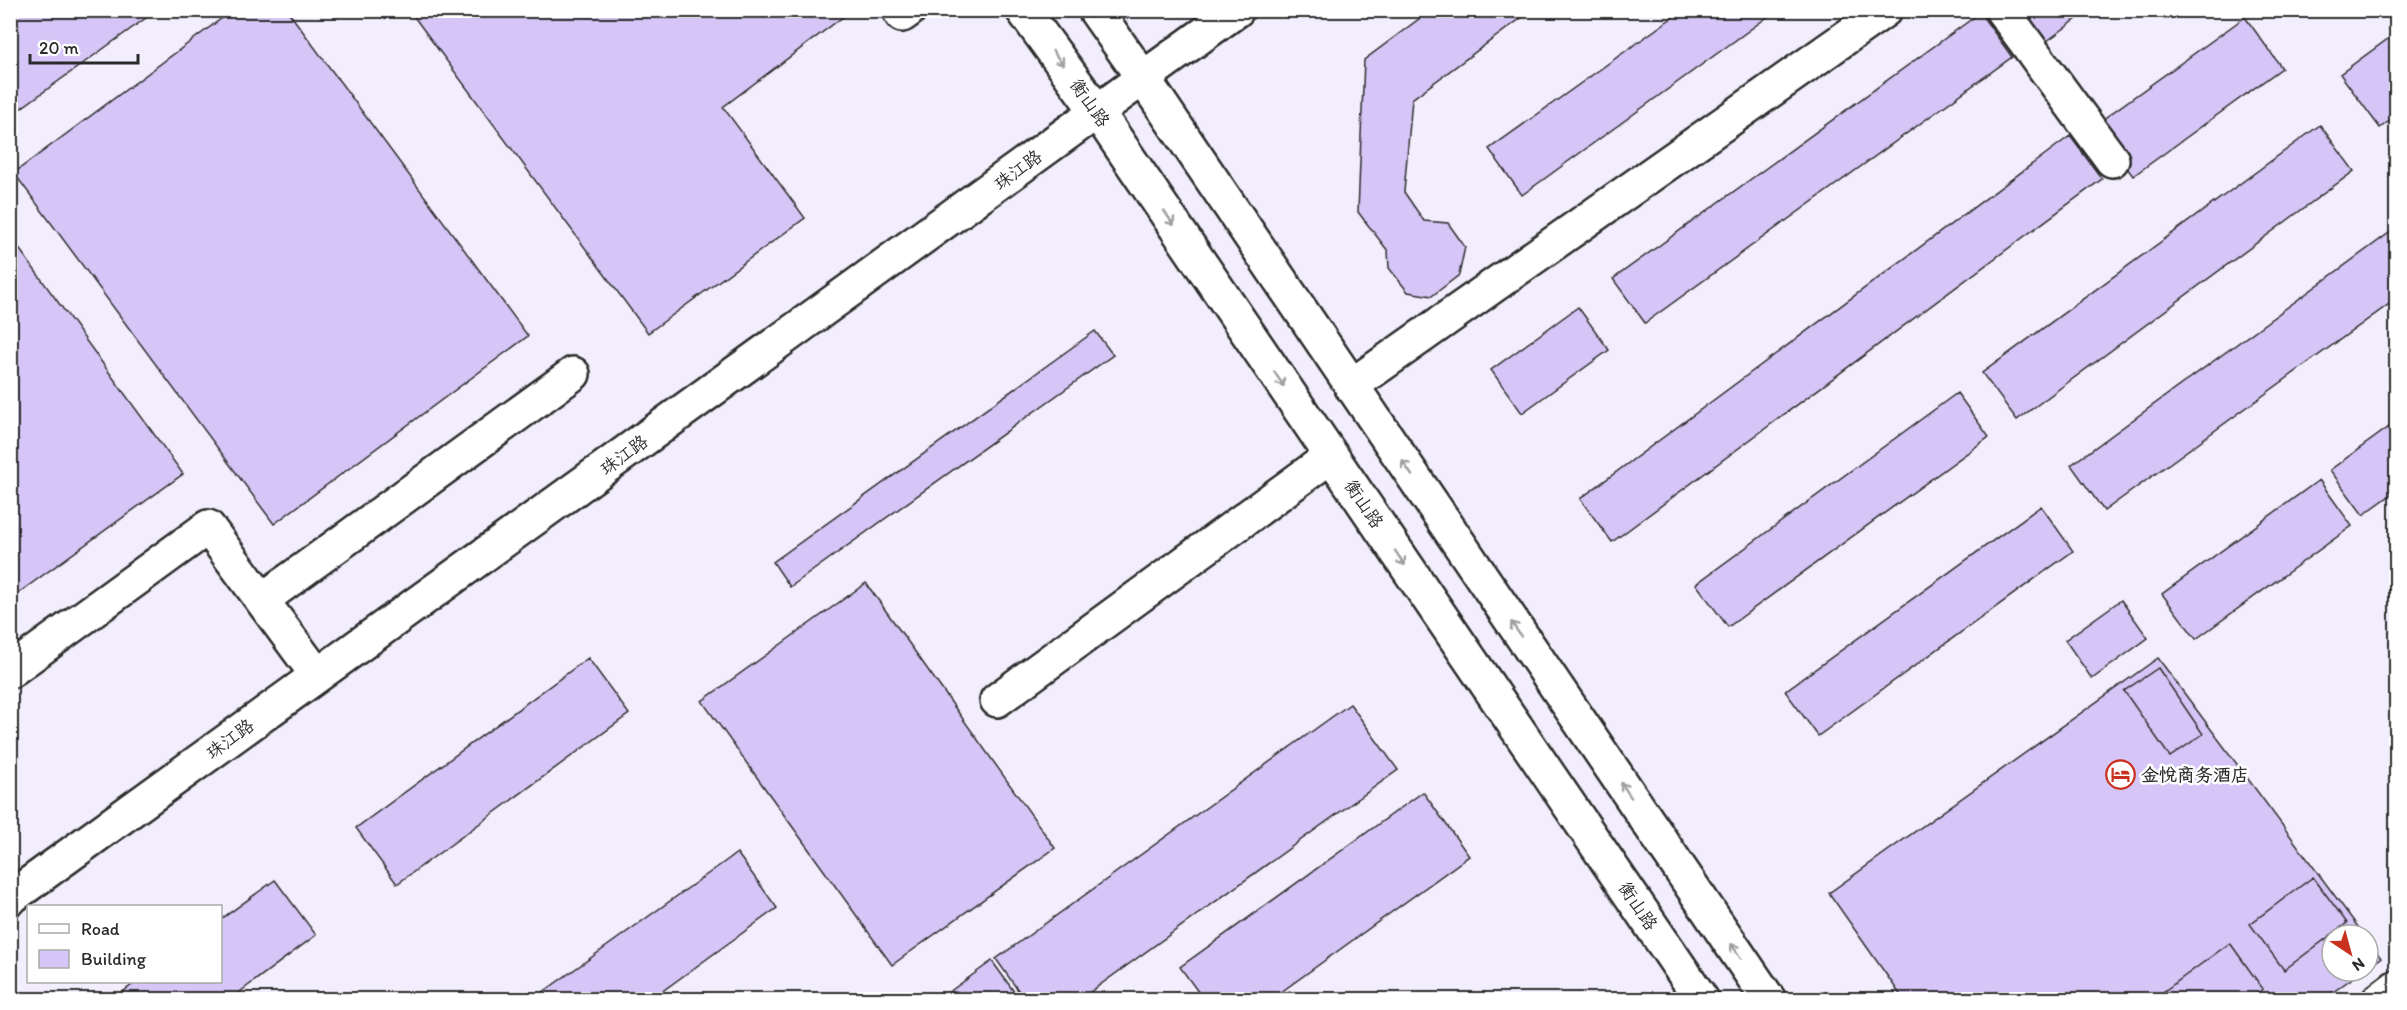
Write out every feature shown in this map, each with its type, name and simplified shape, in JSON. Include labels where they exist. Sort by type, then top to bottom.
[{"type":"street","points":[[899,10],[902,15],[909,10]]},
{"type":"street","name":"衡山路","points":[[1023,10],[1098,113],[1702,999]]},
{"type":"street","points":[[1095,10],[1769,999]]},
{"type":"street","name":"珠江路","points":[[10,898],[1098,113],[1237,10]]},
{"type":"street","points":[[1351,386],[1885,10]]},
{"type":"street","points":[[2001,10],[2112,160]]},
{"type":"street","points":[[262,600],[573,374]]},
{"type":"street","points":[[997,700],[1331,456]]},
{"type":"street","points":[[10,671],[208,527],[318,675]]},
{"type":"street","points":[[2379,999],[2397,987]]},
{"type":"building","points":[[10,10],[157,10],[17,111],[10,111]]},
{"type":"building","points":[[233,10],[287,10],[528,336],[274,524],[14,173]]},
{"type":"building","points":[[409,10],[852,10],[723,107],[805,218],[648,333]]},
{"type":"building","points":[[1431,10],[1532,10],[1412,99],[1404,192],[1424,221],[1448,223],[1465,247],[1459,275],[1432,296],[1408,292],[1389,268],[1388,251],[1358,212],[1364,60]]},
{"type":"building","points":[[1683,10],[1777,10],[1522,195],[1489,149]]},
{"type":"building","points":[[2013,10],[2089,10],[2039,47]]},
{"type":"building","points":[[1980,13],[2012,57],[1645,323],[1613,279]]},
{"type":"building","points":[[2245,17],[2282,68],[2133,176],[2095,125]]},
{"type":"building","points":[[2396,33],[2396,116],[2380,128],[2340,74]]},
{"type":"building","points":[[2320,125],[2354,171],[2017,420],[1982,373]]},
{"type":"building","points":[[2070,136],[2102,179],[1612,542],[1580,499]]},
{"type":"building","points":[[2396,228],[2396,299],[2104,511],[2071,465]]},
{"type":"building","points":[[10,236],[183,474],[10,599]]},
{"type":"building","points":[[1578,307],[1609,350],[1522,413],[1491,370]]},
{"type":"building","points":[[1095,331],[1113,355],[790,587],[773,562]]},
{"type":"building","points":[[1957,393],[1989,437],[1728,627],[1696,584]]},
{"type":"building","points":[[2396,422],[2396,491],[2363,515],[2330,470]]},
{"type":"building","points":[[2319,480],[2352,526],[2196,639],[2162,594]]},
{"type":"building","points":[[2041,506],[2073,551],[1818,736],[1785,691]]},
{"type":"building","points":[[866,583],[1055,848],[892,965],[702,701]]},
{"type":"building","points":[[2121,600],[2148,638],[2092,679],[2065,640]]},
{"type":"building","points":[[588,658],[629,714],[397,884],[356,828]]},
{"type":"building","name":"金悦商务酒店","points":[[2158,658],[2355,923],[2320,923],[2320,983],[2345,983],[2322,1000],[1904,1000],[1829,893]]},
{"type":"building","points":[[2158,668],[2203,734],[2170,757],[2124,691]]},
{"type":"building","points":[[1350,704],[1398,770],[1079,1000],[1025,1000],[996,959]]},
{"type":"building","points":[[1423,792],[1469,856],[1270,1000],[1204,1000],[1180,967]]},
{"type":"building","points":[[737,853],[777,908],[650,1000],[532,1000]]},
{"type":"building","points":[[2313,877],[2347,923],[2320,923],[2320,943],[2284,970],[2250,924]]},
{"type":"building","points":[[275,880],[316,935],[229,1000],[112,1000],[135,983],[222,983],[222,919]]},
{"type":"building","points":[[2230,943],[2263,989],[2247,1000],[2152,1000]]},
{"type":"building","points":[[992,961],[1020,1000],[938,1000]]},
{"type":"place","name":"金悦商务酒店","points":[[2120,775]]}]
